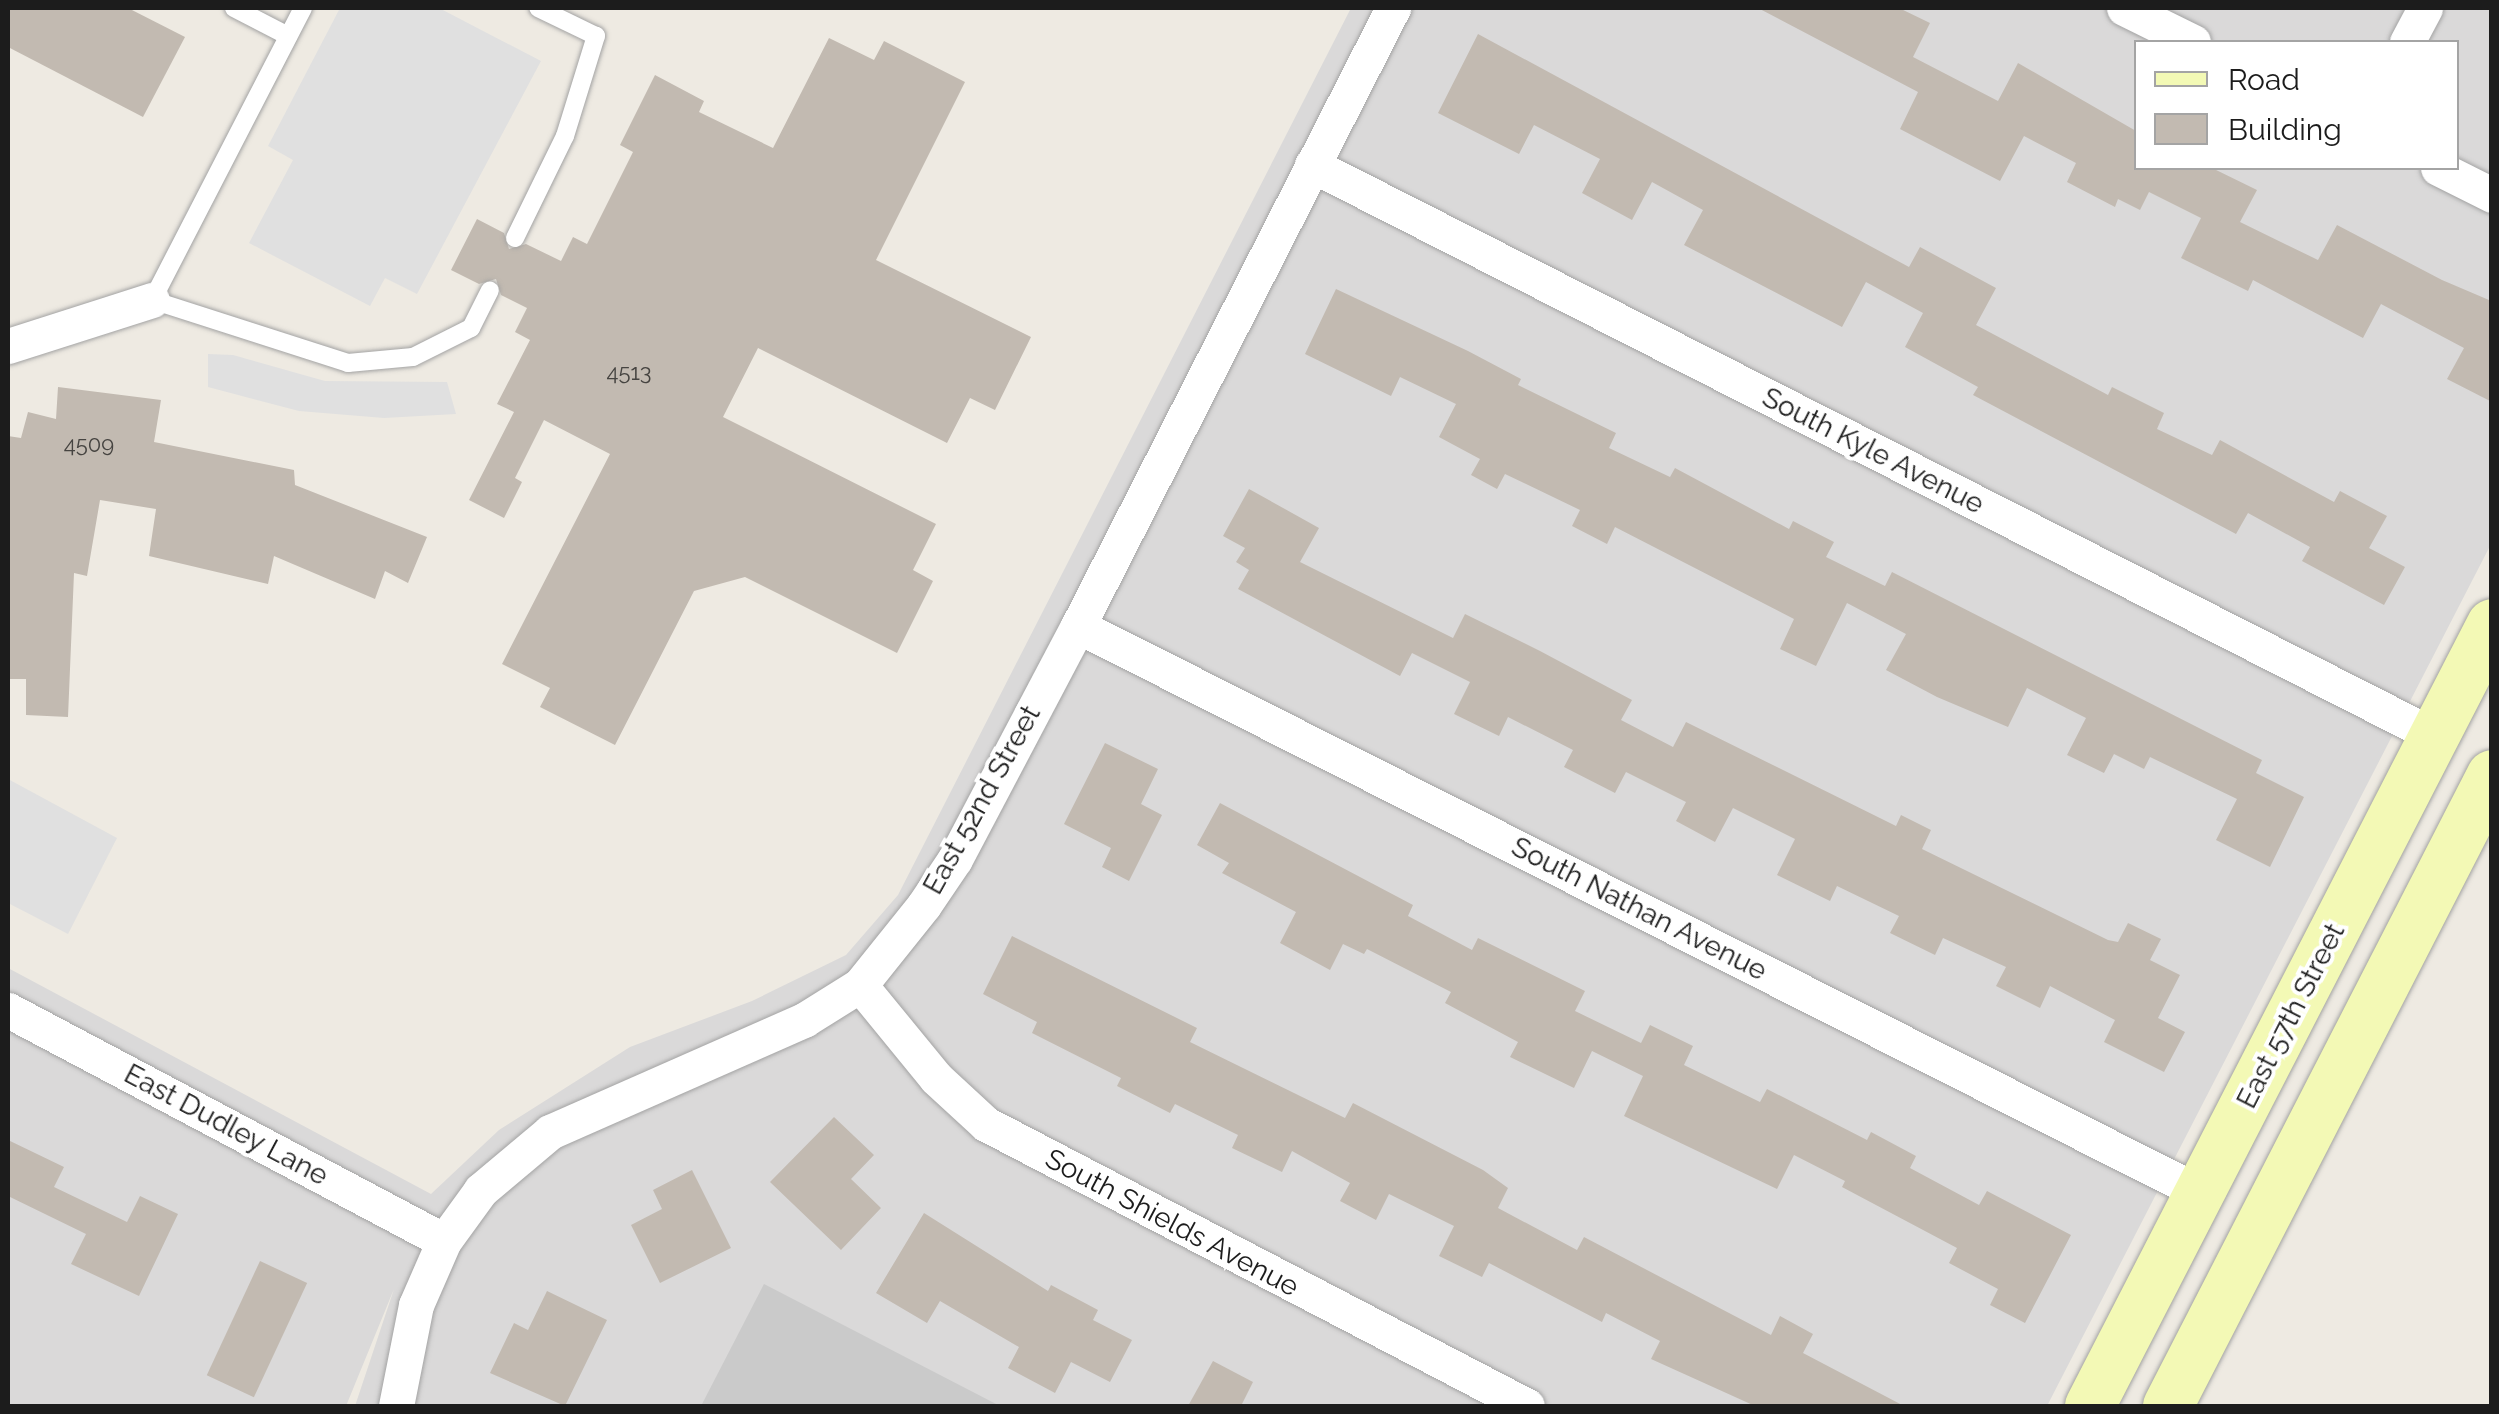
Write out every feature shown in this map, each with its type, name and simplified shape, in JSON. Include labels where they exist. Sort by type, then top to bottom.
[{"type":"main road","name":"East 57th Street","points":[[2090,1406],[2492,624]]},
{"type":"main road","points":[[2168,1406],[2492,775]]},
{"type":"street","name":"East 52nd Street","points":[[396,1406],[416,1305],[444,1241],[481,1190],[550,1132],[804,1020],[860,986],[955,859],[1393,8]]},
{"type":"street","points":[[2124,8],[2188,40]]},
{"type":"street","points":[[2408,40],[2425,8]]},
{"type":"street","name":"South Kyle Avenue","points":[[1312,165],[2435,736]]},
{"type":"street","points":[[2442,170],[2492,195]]},
{"type":"street","points":[[8,346],[152,300]]},
{"type":"street","name":"South Nathan Avenue","points":[[1078,626],[2200,1193]]},
{"type":"street","name":"South Shields Avenue","points":[[860,986],[936,1078],[986,1124],[1527,1406]]},
{"type":"street","name":"East Dudley Lane","points":[[8,1010],[444,1241]]},
{"type":"lane","points":[[234,8],[288,36]]},
{"type":"lane","points":[[303,8],[152,300],[348,362],[413,357],[471,328],[490,290]]},
{"type":"lane","points":[[515,238],[566,136],[596,36],[538,8]]},
{"type":"shaded area","points":[[340,8],[439,8],[541,61],[417,294],[385,278],[370,306],[249,243],[293,160],[268,146]]},
{"type":"shaded area","points":[[1351,8],[2491,8],[2491,544],[2047,1406],[355,1406],[394,1289],[346,1406],[8,1406],[8,968],[431,1194],[499,1130],[630,1047],[752,1001],[846,955],[898,895]]},
{"type":"shaded area","points":[[208,354],[233,355],[325,381],[447,382],[456,414],[384,418],[299,411],[208,387]]},
{"type":"shaded area","points":[[8,779],[117,838],[68,934],[8,903]]},
{"type":"shaded area","points":[[764,1284],[1000,1406],[701,1406]]},
{"type":"building","points":[[8,8],[128,8],[185,37],[143,117],[8,47]]},
{"type":"building","points":[[1758,8],[1899,8],[1930,23],[1913,57],[1998,101],[2018,63],[2134,130],[2134,170],[2216,170],[2257,190],[2240,222],[2318,260],[2337,225],[2442,280],[2489,300],[2492,295],[2492,402],[2447,379],[2464,348],[2381,304],[2363,338],[2253,280],[2248,291],[2181,258],[2201,218],[2149,192],[2140,210],[2118,199],[2115,207],[2067,182],[2076,163],[2024,136],[2000,181],[1900,129],[1918,92]]},
{"type":"building","points":[[1478,34],[1909,267],[1920,247],[1996,288],[1976,325],[2108,395],[2112,387],[2164,413],[2157,429],[2212,455],[2220,440],[2334,502],[2340,491],[2387,516],[2369,548],[2405,567],[2384,605],[2302,561],[2310,547],[2248,513],[2236,534],[1973,395],[1978,387],[1905,347],[1923,313],[1866,282],[1842,327],[1684,245],[1703,210],[1652,182],[1632,220],[1582,193],[1600,159],[1534,125],[1519,154],[1438,113]]},
{"type":"building","points":[[829,38],[874,60],[884,41],[965,82],[876,260],[1031,337],[995,410],[970,398],[947,443],[758,348],[723,417],[936,524],[913,570],[933,581],[897,653],[745,577],[694,591],[615,745],[540,707],[550,688],[502,664],[610,454],[544,420],[515,478],[522,482],[504,518],[469,500],[514,412],[497,404],[530,340],[515,332],[527,308],[501,295],[496,279],[479,284],[451,270],[477,219],[504,233],[509,249],[526,244],[561,261],[573,237],[587,244],[633,152],[620,145],[655,75],[704,101],[699,112],[773,148]]},
{"type":"building","points":[[1336,289],[1468,351],[1521,379],[1518,385],[1616,433],[1609,448],[1670,477],[1675,468],[1789,529],[1793,521],[1834,542],[1826,557],[1885,586],[1892,572],[2262,760],[2256,773],[2304,797],[2270,867],[2216,840],[2237,799],[2150,757],[2144,769],[2114,754],[2104,773],[2067,755],[2086,718],[2027,688],[2008,727],[1937,697],[1886,670],[1906,634],[1847,603],[1816,666],[1780,649],[1794,619],[1615,527],[1607,544],[1572,526],[1580,510],[1505,474],[1497,489],[1471,475],[1480,459],[1439,437],[1456,404],[1400,377],[1391,396],[1305,354]]},
{"type":"building","points":[[58,387],[161,400],[154,442],[294,470],[295,485],[427,537],[408,583],[385,571],[375,599],[274,556],[268,584],[149,556],[156,509],[100,500],[87,576],[74,573],[68,717],[26,715],[26,679],[8,679],[8,436],[21,438],[28,412],[56,419]]},
{"type":"building","points":[[1249,489],[1319,528],[1300,562],[1453,638],[1465,614],[1540,651],[1632,700],[1621,720],[1673,747],[1686,722],[1896,826],[1901,815],[1931,830],[1922,849],[2108,940],[2118,942],[2128,923],[2161,939],[2150,960],[2180,975],[2158,1018],[2185,1032],[2164,1072],[2104,1042],[2115,1020],[2050,986],[2040,1008],[1996,986],[2006,967],[1943,938],[1935,955],[1890,933],[1899,916],[1837,886],[1830,901],[1777,875],[1795,839],[1733,808],[1715,842],[1676,821],[1686,802],[1626,772],[1615,793],[1564,767],[1573,750],[1508,717],[1499,736],[1454,714],[1470,682],[1412,653],[1400,676],[1238,589],[1249,570],[1236,562],[1245,548],[1223,536]]},
{"type":"building","points":[[1105,743],[1158,769],[1141,804],[1162,815],[1129,881],[1102,867],[1111,848],[1064,824]]},
{"type":"building","points":[[1220,803],[1413,905],[1408,916],[1472,950],[1478,938],[1585,991],[1575,1011],[1641,1043],[1650,1025],[1693,1046],[1684,1065],[1760,1102],[1767,1089],[1867,1140],[1871,1132],[1916,1156],[1910,1168],[1979,1205],[1987,1191],[2071,1235],[2025,1323],[1990,1305],[1998,1289],[1949,1263],[1957,1248],[1842,1187],[1845,1181],[1794,1155],[1777,1189],[1624,1116],[1643,1076],[1592,1051],[1574,1088],[1510,1057],[1518,1042],[1445,1003],[1451,992],[1367,949],[1364,954],[1343,944],[1330,970],[1280,943],[1296,912],[1222,873],[1229,863],[1197,845]]},
{"type":"building","points":[[1012,936],[1197,1028],[1190,1042],[1345,1118],[1353,1103],[1483,1170],[1508,1188],[1498,1208],[1577,1250],[1584,1237],[1771,1335],[1780,1316],[1813,1334],[1803,1353],[1904,1406],[1755,1406],[1651,1359],[1660,1341],[1606,1313],[1602,1322],[1489,1263],[1482,1277],[1439,1256],[1454,1226],[1389,1194],[1376,1220],[1340,1201],[1350,1183],[1292,1151],[1282,1172],[1232,1148],[1238,1135],[1175,1104],[1170,1113],[1117,1086],[1121,1078],[1032,1033],[1037,1022],[983,994]]},
{"type":"building","points":[[834,1117],[874,1155],[851,1179],[881,1208],[841,1250],[770,1182]]},
{"type":"building","points":[[8,1140],[64,1167],[54,1187],[127,1222],[140,1196],[178,1214],[139,1296],[71,1264],[86,1234],[8,1196]]},
{"type":"building","points":[[692,1170],[731,1248],[660,1283],[631,1225],[662,1209],[653,1190]]},
{"type":"building","points":[[924,1213],[1048,1291],[1051,1285],[1098,1310],[1093,1320],[1132,1340],[1110,1382],[1071,1362],[1055,1393],[1008,1368],[1019,1347],[940,1301],[927,1323],[876,1293]]},
{"type":"building","points":[[260,1261],[307,1283],[254,1397],[207,1375]]},
{"type":"building","points":[[547,1291],[607,1320],[565,1406],[490,1373],[514,1323],[528,1330]]},
{"type":"building","points":[[1213,1361],[1253,1382],[1241,1406],[1188,1406]]}]
